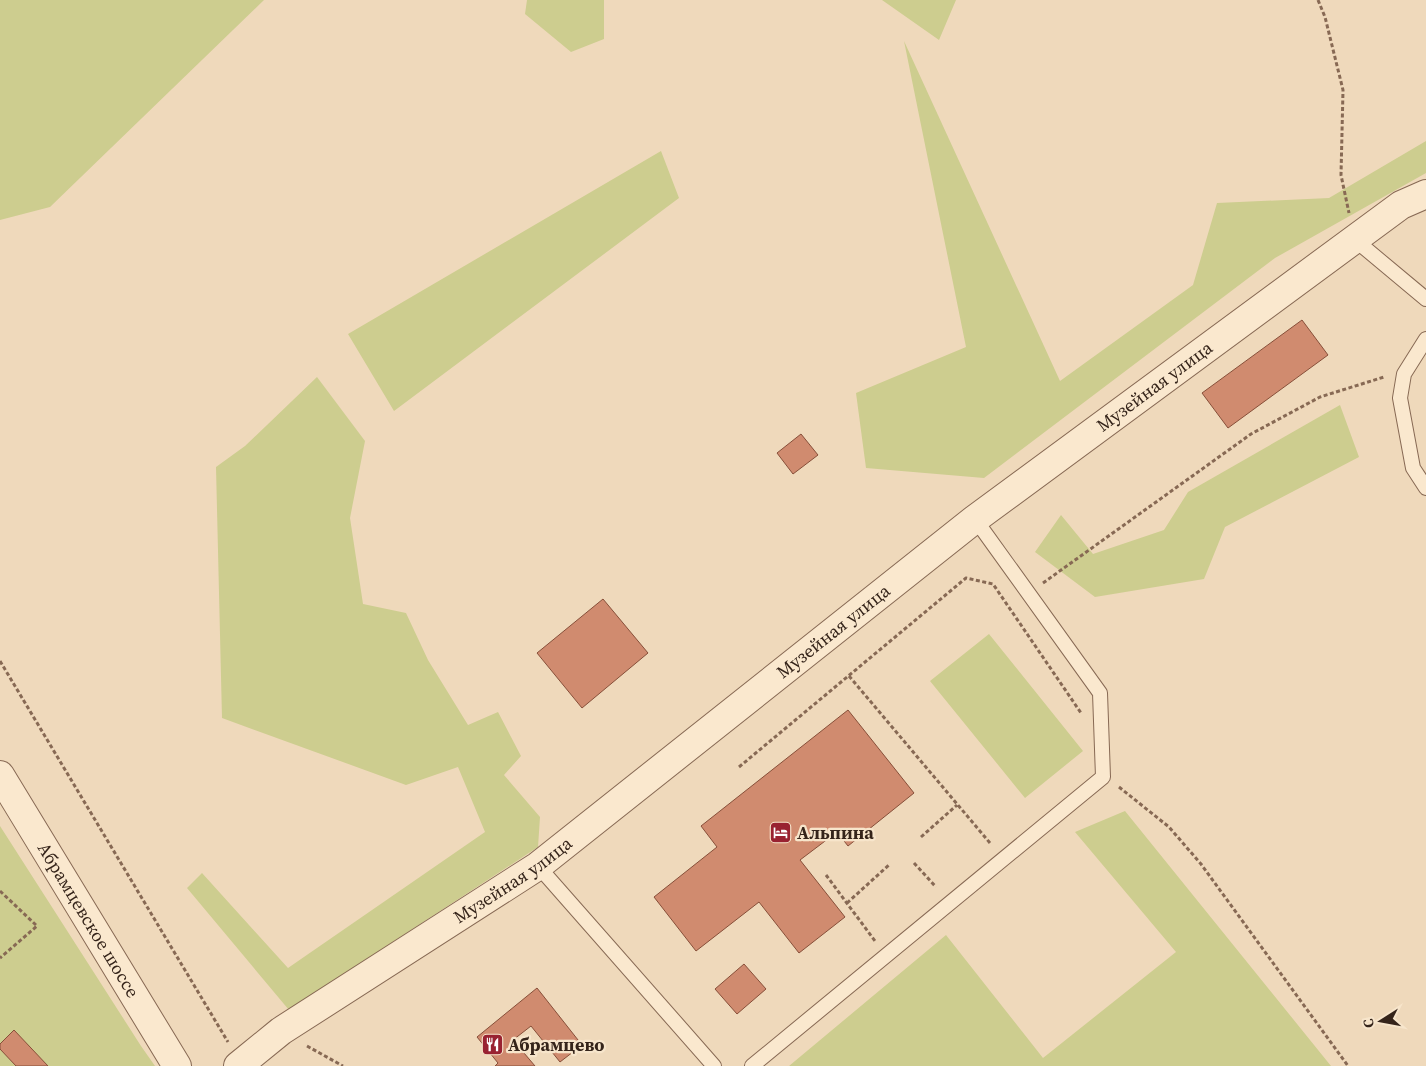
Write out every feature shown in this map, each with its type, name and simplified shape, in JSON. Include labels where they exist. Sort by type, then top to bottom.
[{"type":"street","name":"Музейная улица","points":[[235,1058],[281,1032],[538,866],[974,519],[1401,205],[1426,194]]},
{"type":"street","name":"Абрамцевское шоссе","points":[[0,775],[177,1066]]},
{"type":"lane","points":[[1354,240],[1426,299]]},
{"type":"lane","points":[[1426,339],[1404,374],[1400,398],[1413,468],[1426,488]]},
{"type":"lane","points":[[752,1066],[1104,777],[1100,693],[974,519]]},
{"type":"lane","points":[[538,866],[714,1066]]},
{"type":"path","points":[[1318,0],[1325,17],[1342,90],[1341,175],[1354,240]]},
{"type":"path","points":[[1028,593],[1251,434],[1320,397],[1375,378],[1404,374]]},
{"type":"path","points":[[739,767],[966,578],[993,584],[1084,718]]},
{"type":"path","points":[[0,660],[235,1058]]},
{"type":"path","points":[[849,676],[990,843]]},
{"type":"path","points":[[1104,777],[1169,827],[1201,864],[1348,1066]]},
{"type":"path","points":[[921,837],[957,805]]},
{"type":"path","points":[[982,850],[998,837]]},
{"type":"path","points":[[914,863],[936,887]]},
{"type":"path","points":[[847,903],[890,864]]},
{"type":"path","points":[[826,875],[886,956]]},
{"type":"path","points":[[929,893],[943,881]]},
{"type":"path","points":[[0,891],[37,926],[0,958]]},
{"type":"path","points":[[873,938],[880,932]]},
{"type":"path","points":[[281,1032],[343,1066]]},
{"type":"green space","points":[[0,0],[264,0],[50,207],[0,220]]},
{"type":"green space","points":[[527,0],[604,0],[604,39],[571,52],[525,14]]},
{"type":"green space","points":[[882,0],[956,0],[939,40]]},
{"type":"green space","points":[[904,41],[1060,381],[1193,285],[1217,203],[1329,198],[1426,141],[1426,173],[1275,258],[984,478],[866,468],[856,393],[966,347]]},
{"type":"green space","points":[[661,151],[679,198],[394,411],[348,334]]},
{"type":"green space","points":[[317,377],[365,441],[350,518],[363,604],[406,613],[428,660],[468,725],[498,712],[521,756],[504,775],[540,817],[538,847],[289,1010],[187,888],[202,873],[288,968],[485,832],[458,767],[406,785],[222,718],[216,467],[245,446]]},
{"type":"green space","points":[[1340,405],[1359,457],[1225,527],[1204,579],[1095,597],[1035,552],[1061,515],[1093,554],[1164,530],[1188,492]]},
{"type":"green space","points":[[989,634],[1083,751],[1025,798],[930,681]]},
{"type":"green space","points":[[1125,811],[1331,1066],[789,1066],[946,935],[1043,1058],[1176,952],[1075,832]]},
{"type":"green space","points":[[0,826],[141,1046],[155,1066],[0,1066]]},
{"type":"building","points":[[1302,320],[1328,355],[1228,428],[1202,393]]},
{"type":"building","points":[[801,434],[818,455],[793,474],[777,453]]},
{"type":"building","points":[[603,599],[648,653],[582,708],[537,653]]},
{"type":"building","points":[[848,710],[914,793],[848,846],[837,832],[800,860],[845,917],[799,953],[759,902],[696,951],[654,897],[717,847],[701,826]]},
{"type":"building","points":[[744,964],[766,989],[737,1014],[715,989]]},
{"type":"building","points":[[537,988],[582,1045],[560,1062],[531,1026],[513,1040],[535,1066],[495,1066],[498,1063],[477,1037]]},
{"type":"building","points":[[14,1030],[48,1066],[16,1066],[0,1049],[0,1044]]},
{"type":"place","name":"Альпина","points":[[781,833]]},
{"type":"place","name":"Абрамцево","points":[[492,1045]]}]
